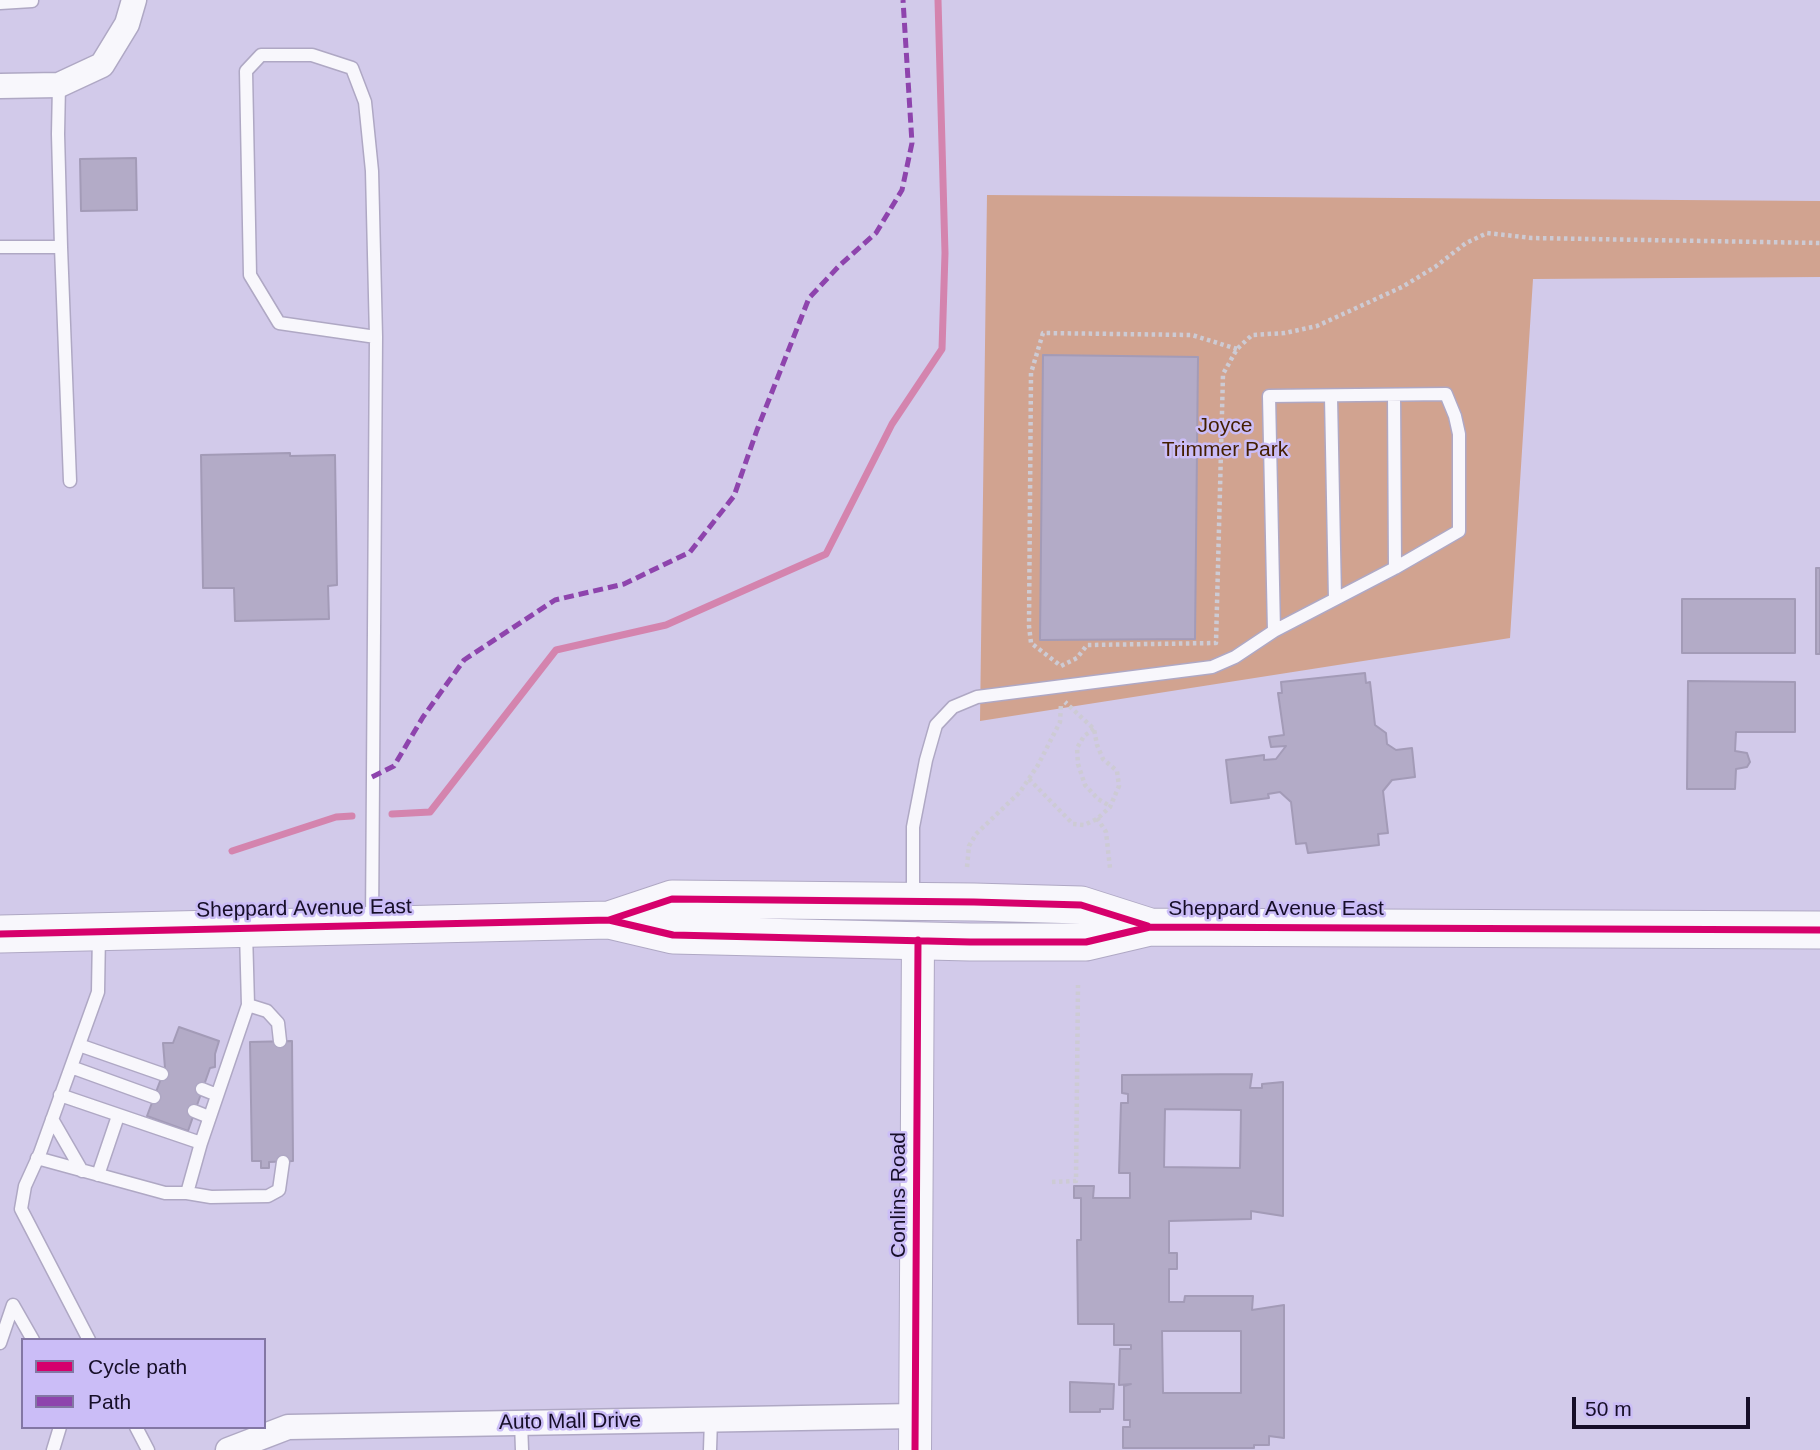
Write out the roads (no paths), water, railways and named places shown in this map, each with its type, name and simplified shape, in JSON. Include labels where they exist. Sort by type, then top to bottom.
[{"type":"main road","name":"Sheppard Avenue East","points":[[0,934],[609,920],[673,935],[916,921],[1086,942],[1150,927],[1820,930]]},
{"type":"street","points":[[0,86],[59,85],[102,65],[127,24],[134,0]]},
{"type":"street","name":"Conlins Road","points":[[915,1450],[916,921]]},
{"type":"street","name":"Auto Mall Drive","points":[[228,1450],[288,1427],[915,1416]]},
{"type":"lane","points":[[0,3],[32,1]]},
{"type":"lane","points":[[372,924],[376,337],[372,171],[365,102],[352,68],[312,55],[261,55],[246,71],[250,275],[279,323],[376,337]]},
{"type":"lane","points":[[59,85],[61,247],[70,481]]},
{"type":"lane","points":[[0,247],[61,247]]},
{"type":"lane","points":[[916,921],[913,827],[936,725],[953,707],[977,697],[1212,667],[1235,657],[1274,631],[1395,568],[1459,531],[1459,434],[1446,394],[1269,396],[1274,631]]},
{"type":"lane","points":[[1394,395],[1395,568]]},
{"type":"lane","points":[[1331,397],[1335,599]]},
{"type":"lane","points":[[187,1193],[209,1117],[248,1005],[246,929]]},
{"type":"lane","points":[[88,1338],[21,1209],[25,1186],[98,992],[99,931]]},
{"type":"lane","points":[[248,1005],[267,1011],[278,1023],[280,1041]]},
{"type":"lane","points":[[79,1045],[162,1074]]},
{"type":"lane","points":[[71,1067],[154,1097]]},
{"type":"lane","points":[[202,1089],[217,1095]]},
{"type":"lane","points":[[61,1095],[201,1143]]},
{"type":"lane","points":[[194,1111],[209,1117]]},
{"type":"lane","points":[[98,1175],[118,1116]]},
{"type":"lane","points":[[52,1119],[82,1171]]},
{"type":"lane","points":[[37,1158],[164,1193],[211,1197],[268,1196],[279,1190],[283,1162]]},
{"type":"lane","points":[[0,1343],[13,1305],[32,1338]]},
{"type":"lane","points":[[710,1450],[711,1419]]},
{"type":"lane","points":[[521,1422],[522,1450]]},
{"type":"lane","points":[[53,1450],[59,1429]]},
{"type":"lane","points":[[137,1429],[148,1450]]},
{"type":"waterway","points":[[392,814],[430,812],[556,650],[666,625],[826,554],[892,424],[942,349],[945,253],[938,0]]},
{"type":"waterway","points":[[232,851],[336,817],[352,816]]},
{"type":"park label","name":"Joyce Trimmer Park","points":[[1225,438]]}]
